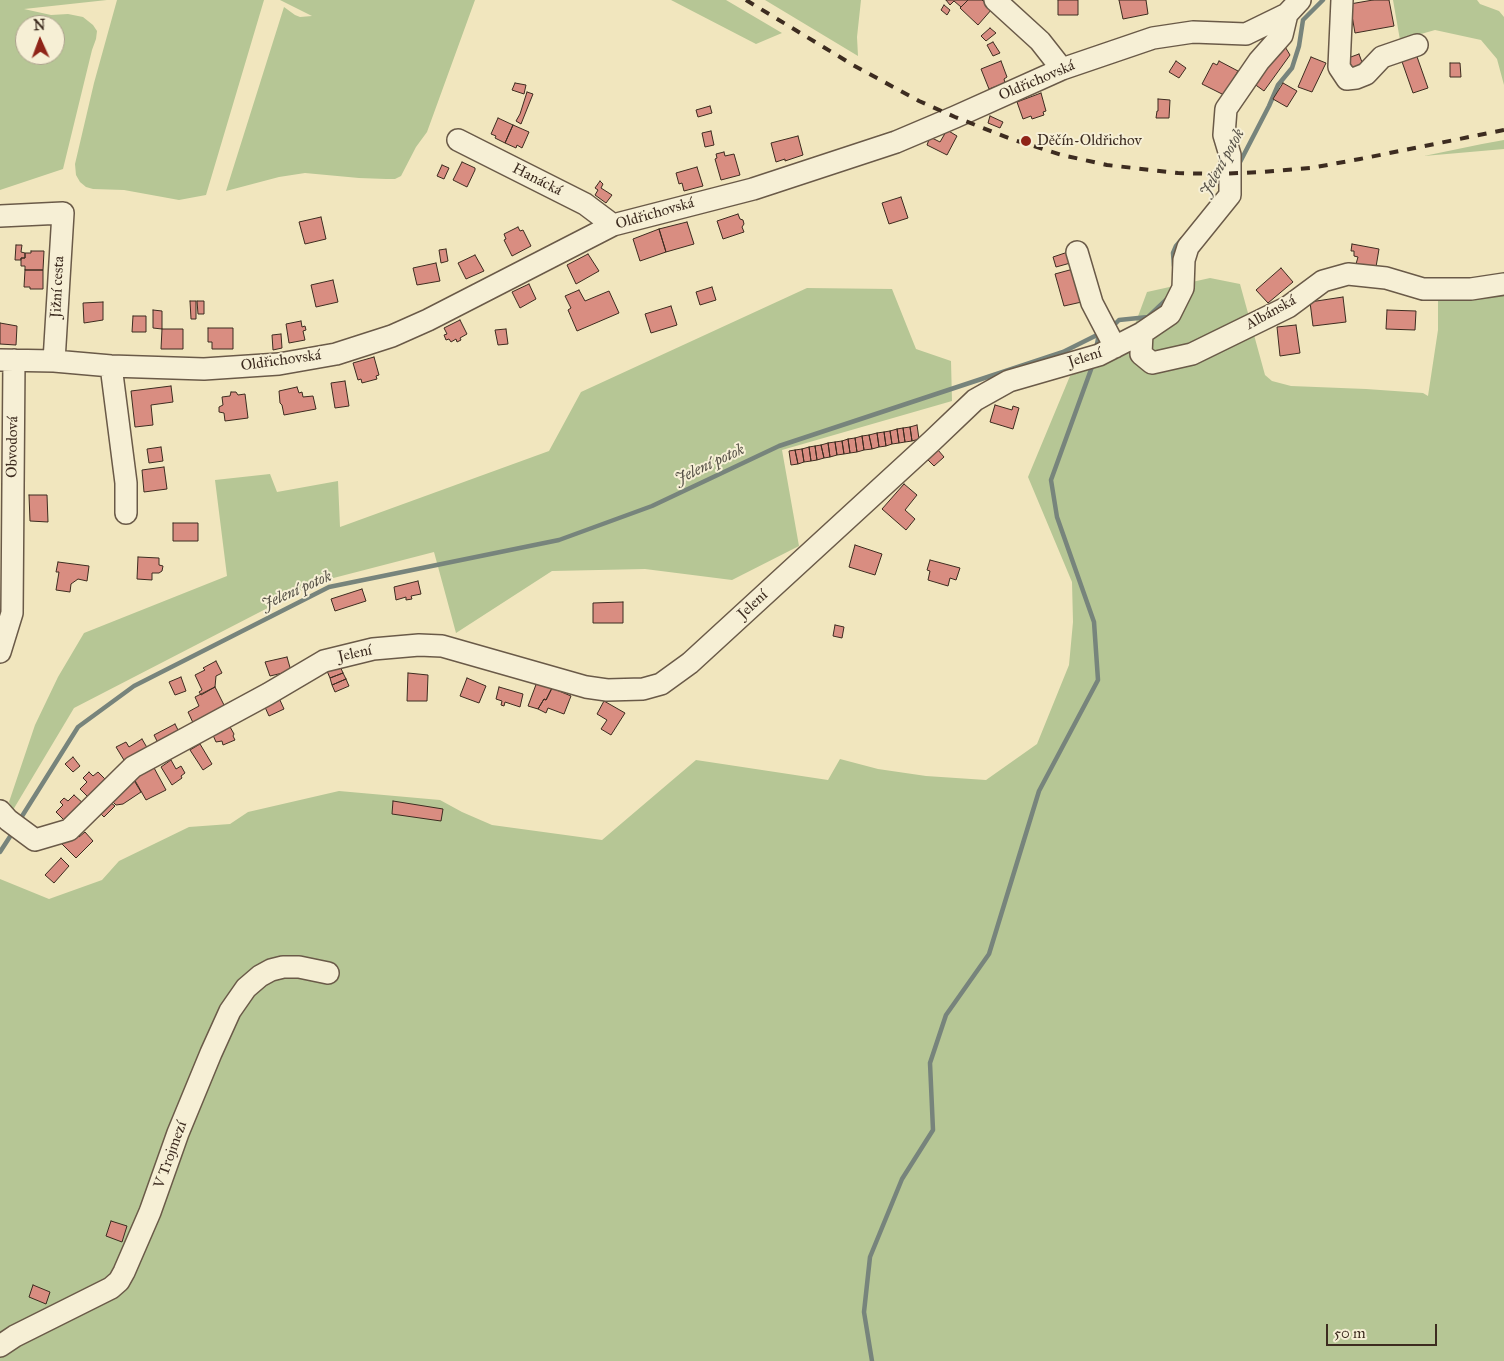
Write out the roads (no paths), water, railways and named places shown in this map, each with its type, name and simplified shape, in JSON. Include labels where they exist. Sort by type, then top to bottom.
[{"type":"street","points":[[995,0],[1040,41],[1062,69]]},
{"type":"street","points":[[1342,0],[1339,67],[1347,79],[1366,74],[1382,57],[1417,45]]},
{"type":"street","name":"Oldřichovská","points":[[7,360],[204,369],[250,367],[343,352],[392,336],[428,320],[613,225],[753,189],[896,142],[955,118],[1062,69],[1154,38],[1193,32],[1246,34],[1293,7]]},
{"type":"street","name":"Jelení","points":[[11,821],[35,840],[68,830],[133,767],[268,694],[324,661],[365,651],[419,645],[442,646],[586,687],[607,690],[643,689],[661,684],[690,663],[975,400],[1008,381],[1099,355],[1109,335],[1142,333],[1170,314],[1184,288],[1184,260],[1188,247],[1230,195],[1230,155],[1224,136],[1226,109],[1259,61],[1282,35],[1293,7]]},
{"type":"street","name":"Hanácká","points":[[458,140],[585,204],[613,225]]},
{"type":"street","name":"Jižní cesta","points":[[0,216],[63,213],[54,361]]},
{"type":"street","points":[[1077,252],[1092,304],[1109,335]]},
{"type":"street","name":"Albánská","points":[[1142,333],[1141,354],[1152,362],[1192,354],[1288,307],[1323,281],[1348,274],[1386,278],[1423,289],[1471,289],[1504,284]]},
{"type":"street","name":"Obvodová","points":[[0,652],[12,613],[7,360]]},
{"type":"street","points":[[111,366],[126,482],[126,513]]},
{"type":"street","name":"V Trojmezí","points":[[0,1346],[14,1336],[111,1288],[119,1280],[150,1212],[178,1133],[210,1052],[230,1011],[246,988],[260,976],[283,967],[299,966],[328,973]]},
{"type":"waterway","name":"Jelení potok","points":[[1239,164],[1278,85],[1292,68],[1299,46],[1303,20],[1323,0]]},
{"type":"waterway","name":"Jelení potok","points":[[1174,266],[1173,253],[1182,239]]},
{"type":"waterway","name":"Jelení potok","points":[[1112,327],[1119,320],[1148,317],[1168,298]]},
{"type":"waterway","name":"Jelení potok","points":[[19,821],[78,727],[134,686],[329,587],[559,540],[652,506],[779,446],[1063,352],[1101,333]]},
{"type":"waterway","points":[[1096,349],[1099,334]]},
{"type":"waterway","points":[[872,1361],[864,1312],[870,1257],[902,1179],[933,1130],[930,1063],[946,1015],[989,954],[1039,791],[1098,680],[1094,622],[1057,517],[1051,480],[1093,364]]},
{"type":"waterway","name":"Jelení potok","points":[[0,852],[13,832]]},
{"type":"railway","points":[[746,0],[853,65],[919,101],[1011,139],[1062,155],[1107,165],[1178,173],[1218,174],[1311,168],[1504,130]]},
{"type":"place","name":"Děčín-Oldřichov","points":[[1026,141]]}]
